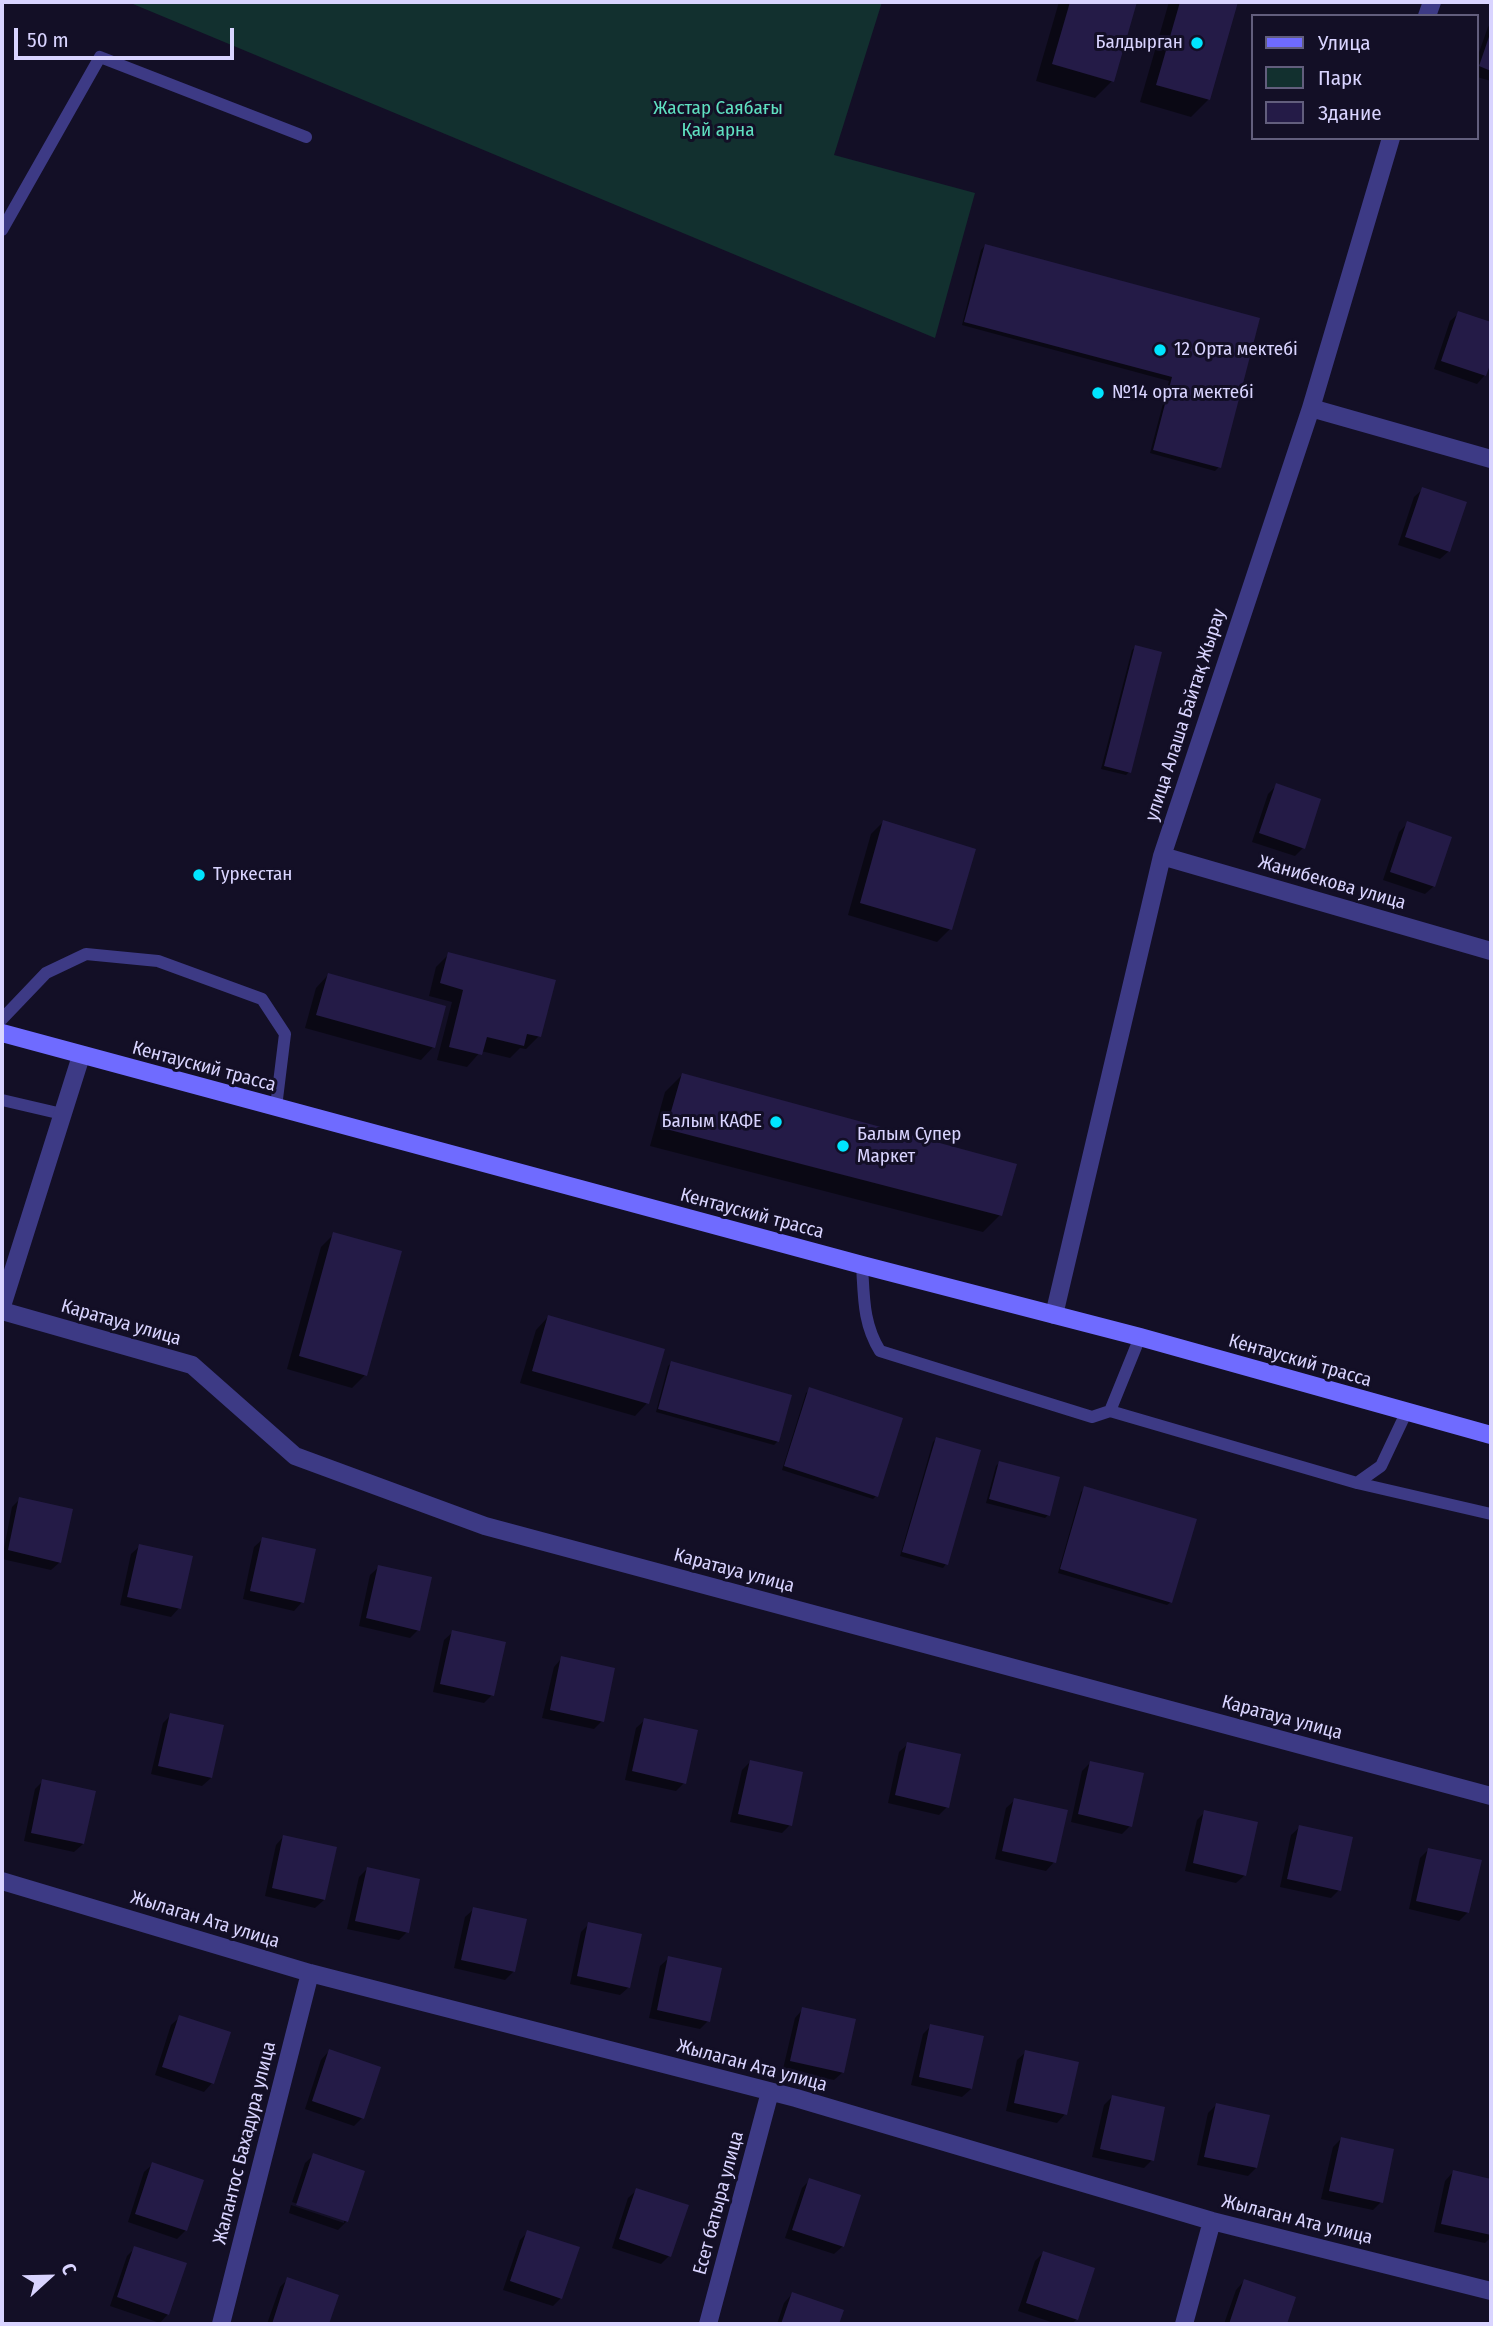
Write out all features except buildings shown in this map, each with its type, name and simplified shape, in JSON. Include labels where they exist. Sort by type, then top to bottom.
[{"type":"main road","name":"Кентауский трасса","points":[[2,1033],[862,1265],[1140,1337],[1491,1435]]},
{"type":"street","name":"улица Алаша Байтақ Жырау","points":[[1054,1315],[1162,856],[1311,408],[1390,140]]},
{"type":"street","points":[[1311,408],[1491,459]]},
{"type":"street","name":"Жанибекова улица","points":[[1162,856],[1491,951]]},
{"type":"street","points":[[2,1306],[81,1056]]},
{"type":"street","name":"Каратауа улица","points":[[2,1311],[192,1365],[295,1456],[485,1526],[1491,1796]]},
{"type":"street","name":"Жылаган Ата улица","points":[[2,1881],[310,1973],[796,2098],[1212,2221],[1491,2291]]},
{"type":"street","name":"Жалантос Бахадура улица","points":[[221,2324],[310,1973]]},
{"type":"street","name":"Есет батыра улица","points":[[708,2324],[770,2092]]},
{"type":"street","points":[[1184,2324],[1212,2221]]},
{"type":"lane","points":[[2,229],[100,57],[306,137]]},
{"type":"lane","points":[[2,1019],[46,972],[86,954],[158,961],[262,999],[285,1034],[276,1107]]},
{"type":"lane","points":[[2,1100],[62,1114]]},
{"type":"lane","points":[[862,1265],[866,1318],[871,1336],[880,1351],[1092,1416],[1110,1411],[1357,1483],[1491,1514]]},
{"type":"lane","points":[[1110,1411],[1140,1337]]},
{"type":"lane","points":[[1357,1483],[1381,1466],[1406,1413]]},
{"type":"green space","name":"Жастар Саябағы Қай арна","points":[[882,2],[834,155],[975,193],[935,338],[133,4]]},
{"type":"place","name":"Балдырган","points":[[1197,43]]},
{"type":"place","name":"12 Орта мектебі","points":[[1160,350]]},
{"type":"place","name":"№14 орта мектебі","points":[[1098,393]]},
{"type":"place","name":"Туркестан","points":[[199,875]]},
{"type":"place","name":"Балым КАФЕ","points":[[776,1122]]},
{"type":"place","name":"Балым Супер Маркет","points":[[843,1146]]}]
